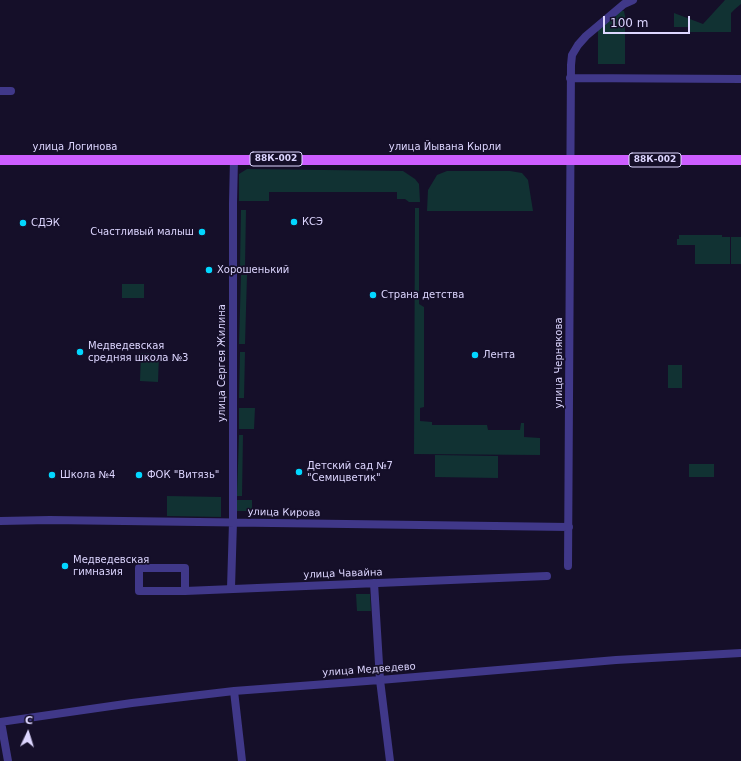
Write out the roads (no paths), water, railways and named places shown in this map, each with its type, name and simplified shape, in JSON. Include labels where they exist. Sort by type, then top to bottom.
[{"type":"main road","name":"улица Йывана Кырли","points":[[149,159],[741,160]]},
{"type":"main road","name":"улица Логинова","points":[[0,160],[149,159]]},
{"type":"street","name":"улица Чернякова","points":[[568,566],[570,78],[572,55],[578,45],[594,28],[624,4],[633,0]]},
{"type":"street","points":[[570,78],[741,79]]},
{"type":"street","points":[[0,90],[11,91]]},
{"type":"street","name":"улица Сергея Жилина","points":[[231,588],[233,522],[234,159]]},
{"type":"street","name":"улица Кирова","points":[[0,521],[50,520],[233,522],[569,528]]},
{"type":"street","name":"улица Чавайна","points":[[185,591],[185,568],[139,568],[139,591],[185,591],[547,576]]},
{"type":"street","points":[[374,583],[380,680],[390,761]]},
{"type":"street","name":"улица Медведево","points":[[1,722],[132,702],[234,690],[380,680],[616,660],[741,653]]},
{"type":"street","points":[[234,690],[242,761]]},
{"type":"street","points":[[1,722],[8,761]]},
{"type":"place","name":"КСЭ","points":[[294,222]]},
{"type":"place","name":"СДЭК","points":[[23,223]]},
{"type":"place","name":"Счастливый малыш","points":[[202,232]]},
{"type":"place","name":"Хорошенький","points":[[209,270]]},
{"type":"place","name":"Страна детства","points":[[373,295]]},
{"type":"place","name":"Медведевская средняя школа №3","points":[[80,352]]},
{"type":"place","name":"Лента","points":[[475,355]]},
{"type":"place","name":"Детский сад №7 \"Семицветик\"","points":[[299,472]]},
{"type":"place","name":"Школа №4","points":[[52,475]]},
{"type":"place","name":"ФОК \"Витязь\"","points":[[139,475]]},
{"type":"place","name":"Медведевская гимназия","points":[[65,566]]}]
